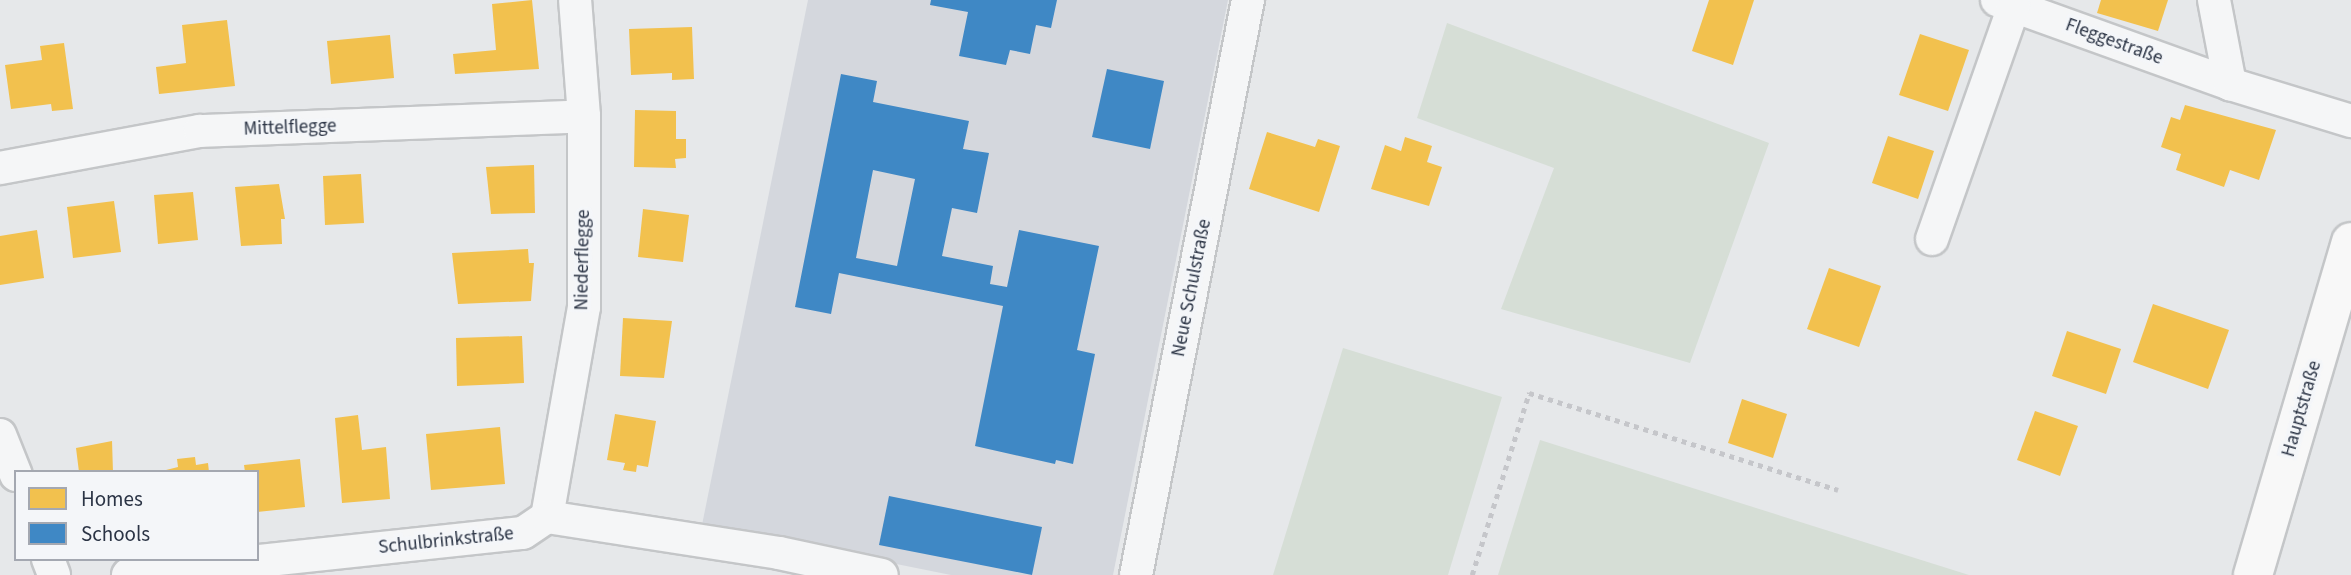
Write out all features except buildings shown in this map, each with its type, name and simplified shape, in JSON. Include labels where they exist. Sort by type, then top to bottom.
[{"type":"main road","name":"Hauptstraße","points":[[2253,575],[2351,242]]},
{"type":"street","name":"Niederflegge","points":[[547,517],[584,307],[584,116],[575,0]]},
{"type":"street","name":"Neue Schulstraße","points":[[1136,575],[1248,0]]},
{"type":"street","points":[[2214,0],[2230,84]]},
{"type":"street","points":[[1932,239],[2006,3]]},
{"type":"street","name":"Fleggestraße","points":[[2006,3],[2230,84],[2351,121]]},
{"type":"street","name":"Mittelflegge","points":[[0,168],[200,131],[584,116]]},
{"type":"street","points":[[0,435],[14,470]]},
{"type":"street","points":[[547,517],[779,553],[882,575]]},
{"type":"street","name":"Schulbrinkstraße","points":[[128,575],[523,533],[547,517]]},
{"type":"path","points":[[1472,575],[1529,393],[1838,490]]},
{"type":"shaded area","points":[[808,0],[1228,0],[1113,575],[951,575],[702,525]]},
{"type":"shaded area","points":[[1447,23],[1769,143],[1690,363],[1501,309],[1554,168],[1417,118]]},
{"type":"shaded area","points":[[1343,348],[1502,397],[1448,575],[1273,575]]},
{"type":"shaded area","points":[[1540,440],[1969,575],[1498,575]]}]
